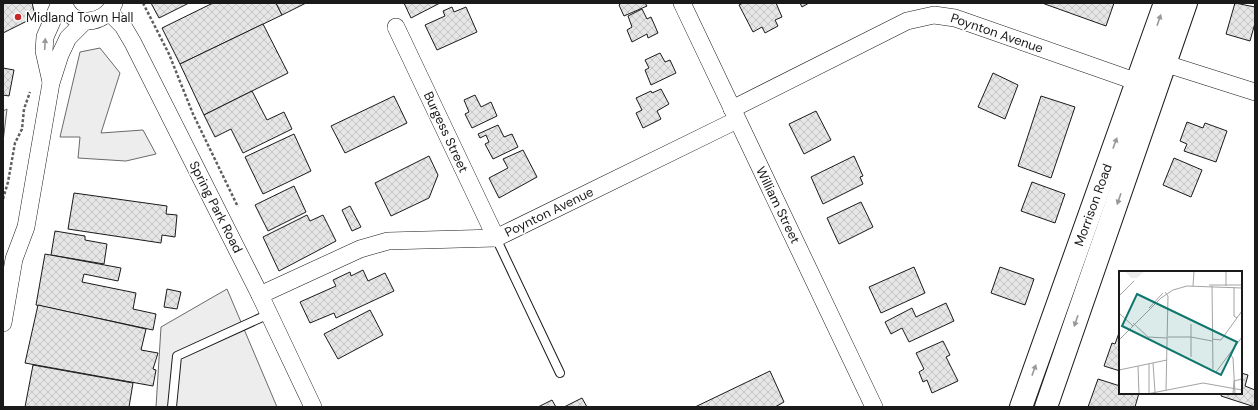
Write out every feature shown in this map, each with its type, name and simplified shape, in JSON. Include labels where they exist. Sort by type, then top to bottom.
[{"type":"main road","name":"Morrison Road","points":[[1156,60],[1165,3]]},
{"type":"main road","name":"Morrison Road","points":[[1021,407],[1156,60],[1186,3]]},
{"type":"main road","name":"Morrison Road","points":[[1046,407],[1147,85]]},
{"type":"street","points":[[51,83],[44,51],[45,37],[60,3]]},
{"type":"street","points":[[64,3],[68,12],[75,18],[85,21],[96,20],[111,8]]},
{"type":"street","name":"William Street","points":[[682,3],[874,407]]},
{"type":"street","name":"Spring Park Road","points":[[111,8],[133,43],[260,295],[313,407]]},
{"type":"street","name":"Poynton Avenue","points":[[260,295],[360,249],[388,241],[496,238],[735,115],[907,21],[934,15],[955,18],[1147,85]]},
{"type":"street","points":[[3,323],[8,258],[26,227],[51,83],[60,55],[68,38],[85,21]]},
{"type":"street","name":"Burgess Street","points":[[396,27],[496,238]]},
{"type":"street","points":[[1156,60],[1255,92]]},
{"type":"lane","points":[[496,238],[560,373]]},
{"type":"lane","points":[[172,407],[177,356],[268,314]]},
{"type":"path","points":[[143,3],[169,54],[193,114],[239,209]]},
{"type":"path","points":[[3,199],[8,182],[15,143],[22,129],[24,109],[31,87]]},
{"type":"shaded area","points":[[100,48],[120,73],[101,133],[143,130],[156,154],[126,161],[78,158],[80,137],[60,137],[80,52]]},
{"type":"shaded area","points":[[7,109],[3,142],[3,111]]},
{"type":"shaded area","points":[[227,289],[277,407],[156,407],[161,327]]},
{"type":"building","name":"Midland Town Hall","points":[[3,3],[32,3],[35,15],[33,18],[3,33]]},
{"type":"building","points":[[151,3],[189,3],[159,18]]},
{"type":"building","points":[[213,3],[276,3],[282,15],[180,64],[162,28]]},
{"type":"building","points":[[276,3],[306,3],[282,15]]},
{"type":"building","points":[[404,3],[440,3],[411,18]]},
{"type":"building","points":[[621,3],[645,3],[647,6],[624,16],[619,5]]},
{"type":"building","points":[[743,3],[776,3],[782,17],[775,20],[778,26],[765,33],[762,27],[753,32],[739,5]]},
{"type":"building","points":[[800,3],[809,3],[802,7]]},
{"type":"building","points":[[1042,3],[1114,3],[1106,26]]},
{"type":"building","points":[[1235,3],[1255,7],[1255,23],[1250,41],[1226,34]]},
{"type":"building","points":[[452,7],[454,12],[466,7],[477,32],[437,50],[425,25],[445,16],[443,11]]},
{"type":"building","points":[[642,9],[647,19],[651,17],[658,33],[648,38],[647,34],[632,42],[627,30],[632,27],[628,16]]},
{"type":"building","points":[[263,24],[288,73],[204,115],[180,64]]},
{"type":"building","points":[[660,53],[665,62],[670,60],[676,73],[651,85],[645,70],[649,68],[645,60]]},
{"type":"building","points":[[3,68],[14,70],[9,96],[3,95]]},
{"type":"building","points":[[993,73],[1018,85],[1005,119],[978,107]]},
{"type":"building","points":[[661,89],[669,104],[657,111],[661,119],[643,128],[636,113],[642,110],[636,98],[651,91],[652,93]]},
{"type":"building","points":[[252,91],[267,120],[284,112],[292,129],[243,153],[231,129],[215,137],[204,115]]},
{"type":"building","points":[[475,95],[481,107],[491,102],[497,116],[472,128],[465,114],[469,112],[464,100]]},
{"type":"building","points":[[394,96],[407,123],[345,153],[331,126]]},
{"type":"building","points":[[1041,96],[1075,107],[1051,178],[1018,166]]},
{"type":"building","points":[[816,111],[831,140],[804,154],[789,124]]},
{"type":"building","points":[[1187,122],[1203,128],[1205,123],[1227,131],[1216,162],[1184,151],[1187,144],[1180,141]]},
{"type":"building","points":[[498,125],[504,137],[512,134],[518,147],[493,159],[485,144],[489,142],[486,135],[480,138],[478,134]]},
{"type":"building","points":[[294,134],[311,171],[263,194],[245,157]]},
{"type":"building","points":[[523,150],[537,177],[499,198],[489,178],[508,168],[503,159]]},
{"type":"building","points":[[429,156],[438,175],[429,198],[391,216],[375,183]]},
{"type":"building","points":[[854,156],[863,176],[860,177],[863,184],[823,204],[811,177]]},
{"type":"building","points":[[1174,158],[1202,170],[1191,197],[1163,185]]},
{"type":"building","points":[[1032,182],[1065,194],[1055,223],[1021,211]]},
{"type":"building","points":[[294,186],[306,212],[268,231],[255,205]]},
{"type":"building","points":[[74,193],[167,206],[166,214],[177,215],[175,237],[162,235],[161,243],[68,229]]},
{"type":"building","points":[[861,202],[873,227],[839,244],[827,218]]},
{"type":"building","points":[[350,206],[361,227],[352,231],[342,210]]},
{"type":"building","points":[[307,215],[310,221],[323,215],[336,241],[279,271],[263,237]]},
{"type":"building","points":[[55,231],[85,236],[85,240],[107,244],[104,264],[51,255]]},
{"type":"building","points":[[45,254],[121,268],[118,281],[84,274],[82,282],[136,293],[133,309],[156,314],[153,330],[36,305]]},
{"type":"building","points":[[914,267],[925,293],[881,313],[869,287]]},
{"type":"building","points":[[1000,267],[1034,279],[1025,305],[991,293]]},
{"type":"building","points":[[363,270],[368,281],[385,273],[394,291],[336,318],[334,313],[310,323],[300,302],[336,286],[333,280],[350,272],[351,276]]},
{"type":"building","points":[[167,289],[181,292],[177,309],[164,307]]},
{"type":"building","points":[[946,303],[954,321],[909,342],[902,328],[891,334],[885,322],[912,308],[916,317]]},
{"type":"building","points":[[38,305],[146,329],[141,350],[158,353],[153,369],[156,370],[153,386],[25,363]]},
{"type":"building","points":[[370,310],[383,335],[338,359],[324,334]]},
{"type":"building","points":[[1119,333],[1119,371],[1104,366],[1112,343],[1115,344]]},
{"type":"building","points":[[943,341],[950,355],[946,357],[958,381],[932,393],[927,380],[923,382],[919,372],[924,369],[916,353]]},
{"type":"building","points":[[33,365],[133,383],[129,407],[25,407]]},
{"type":"building","points":[[770,371],[784,402],[775,407],[695,407]]},
{"type":"building","points":[[1242,373],[1248,375],[1245,386],[1255,390],[1255,407],[1221,396],[1222,394],[1242,394]]},
{"type":"building","points":[[1098,379],[1119,386],[1119,394],[1139,394],[1135,407],[1088,407]]},
{"type":"building","points":[[582,398],[587,407],[564,407]]},
{"type":"building","points":[[552,400],[556,407],[538,407]]},
{"type":"place","name":"Midland Town Hall","points":[[18,17]]}]
